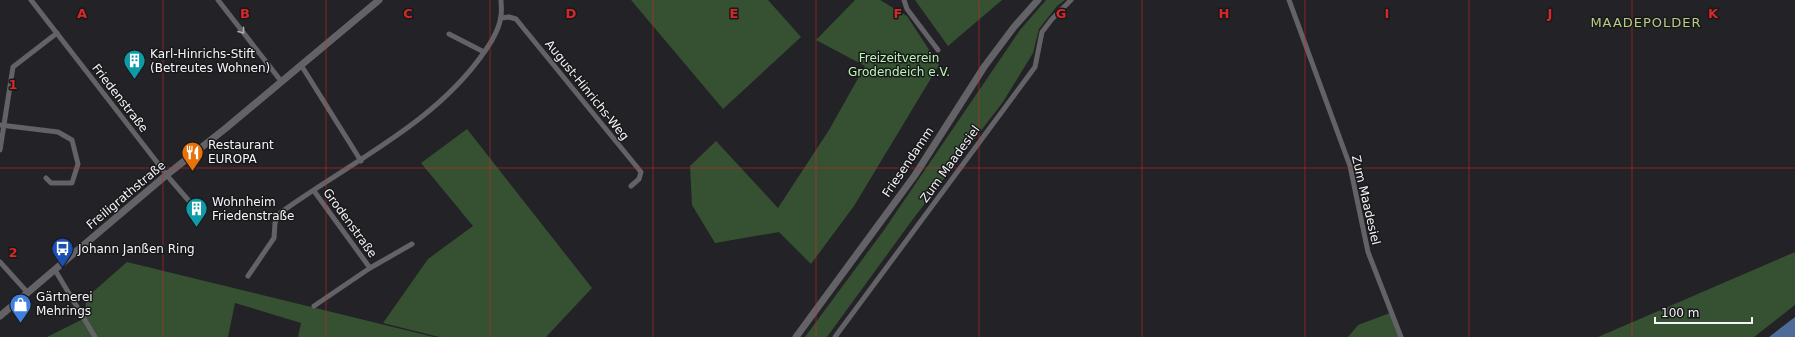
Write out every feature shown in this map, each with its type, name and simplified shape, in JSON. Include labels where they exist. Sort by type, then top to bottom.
[{"type":"street","name":"Friedenstraße","points":[[31,0],[166,175],[195,208]]},
{"type":"street","points":[[218,0],[281,81]]},
{"type":"street","name":"Freiligrathstraße","points":[[0,316],[166,175],[379,0]]},
{"type":"street","points":[[248,276],[274,238],[275,223],[280,213],[398,135],[456,87],[479,62],[493,40],[501,18],[501,0]]},
{"type":"street","points":[[904,0],[907,9],[938,50]]},
{"type":"street","name":"Friesendamm","points":[[796,337],[915,175],[984,67],[1014,27],[1038,0]]},
{"type":"street","name":"Zum Maadesiel","points":[[835,337],[1035,66],[1040,40],[1045,27],[1071,0]]},
{"type":"street","name":"Zum Maadesiel","points":[[1289,0],[1350,166],[1368,252],[1401,337]]},
{"type":"street","name":"August-Hinrichs-Weg","points":[[501,18],[509,17],[516,19],[641,172],[639,179],[631,186]]},
{"type":"street","points":[[0,150],[1,125],[13,67],[57,33]]},
{"type":"street","points":[[449,34],[484,52]]},
{"type":"street","points":[[301,65],[361,160]]},
{"type":"street","points":[[1,125],[58,132],[72,140],[78,164],[72,183],[51,183],[46,178]]},
{"type":"street","name":"Grodenstraße","points":[[314,191],[370,268]]},
{"type":"street","points":[[314,306],[370,268],[412,244]]},
{"type":"street","points":[[0,262],[28,293]]},
{"type":"street","points":[[55,270],[95,337]]},
{"type":"green space","points":[[631,0],[768,0],[801,37],[723,109]]},
{"type":"green space","name":"Freizeitverein Grodendeich e.V.","points":[[855,0],[880,0],[907,16],[939,65],[854,206],[811,264],[779,232],[715,243],[692,205],[690,166],[716,141],[778,208],[829,130],[865,66],[816,40]]},
{"type":"green space","points":[[915,0],[1002,0],[948,46]]},
{"type":"green space","points":[[1046,0],[1065,0],[1057,6],[1039,29],[1033,53],[1003,102],[913,219],[827,337],[805,337],[884,230],[1020,30]]},
{"type":"green space","points":[[467,129],[592,288],[546,337],[439,337],[383,323],[428,259],[473,226],[421,163]]},
{"type":"green space","points":[[1795,252],[1795,305],[1754,337],[1598,337]]},
{"type":"green space","points":[[127,262],[434,337],[298,337],[301,323],[235,303],[228,337],[47,337],[85,318],[86,298]]},
{"type":"green space","points":[[1390,313],[1399,337],[1348,337],[1358,325]]},
{"type":"water","points":[[1795,317],[1795,337],[1769,337]]},
{"type":"place","name":"Karl-Hinrichs-Stift (Betreutes Wohnen)","points":[[135,80]]},
{"type":"place","name":"Restaurant EUROPA","points":[[192,172]]},
{"type":"place","name":"Wohnheim Friedenstraße","points":[[197,228]]},
{"type":"place","name":"Johann Janßen Ring","points":[[62,268]]},
{"type":"place","name":"Gärtnerei Mehrings","points":[[21,324]]},
{"type":"district","name":"MAADEPOLDER","points":[[1646,22]]}]
